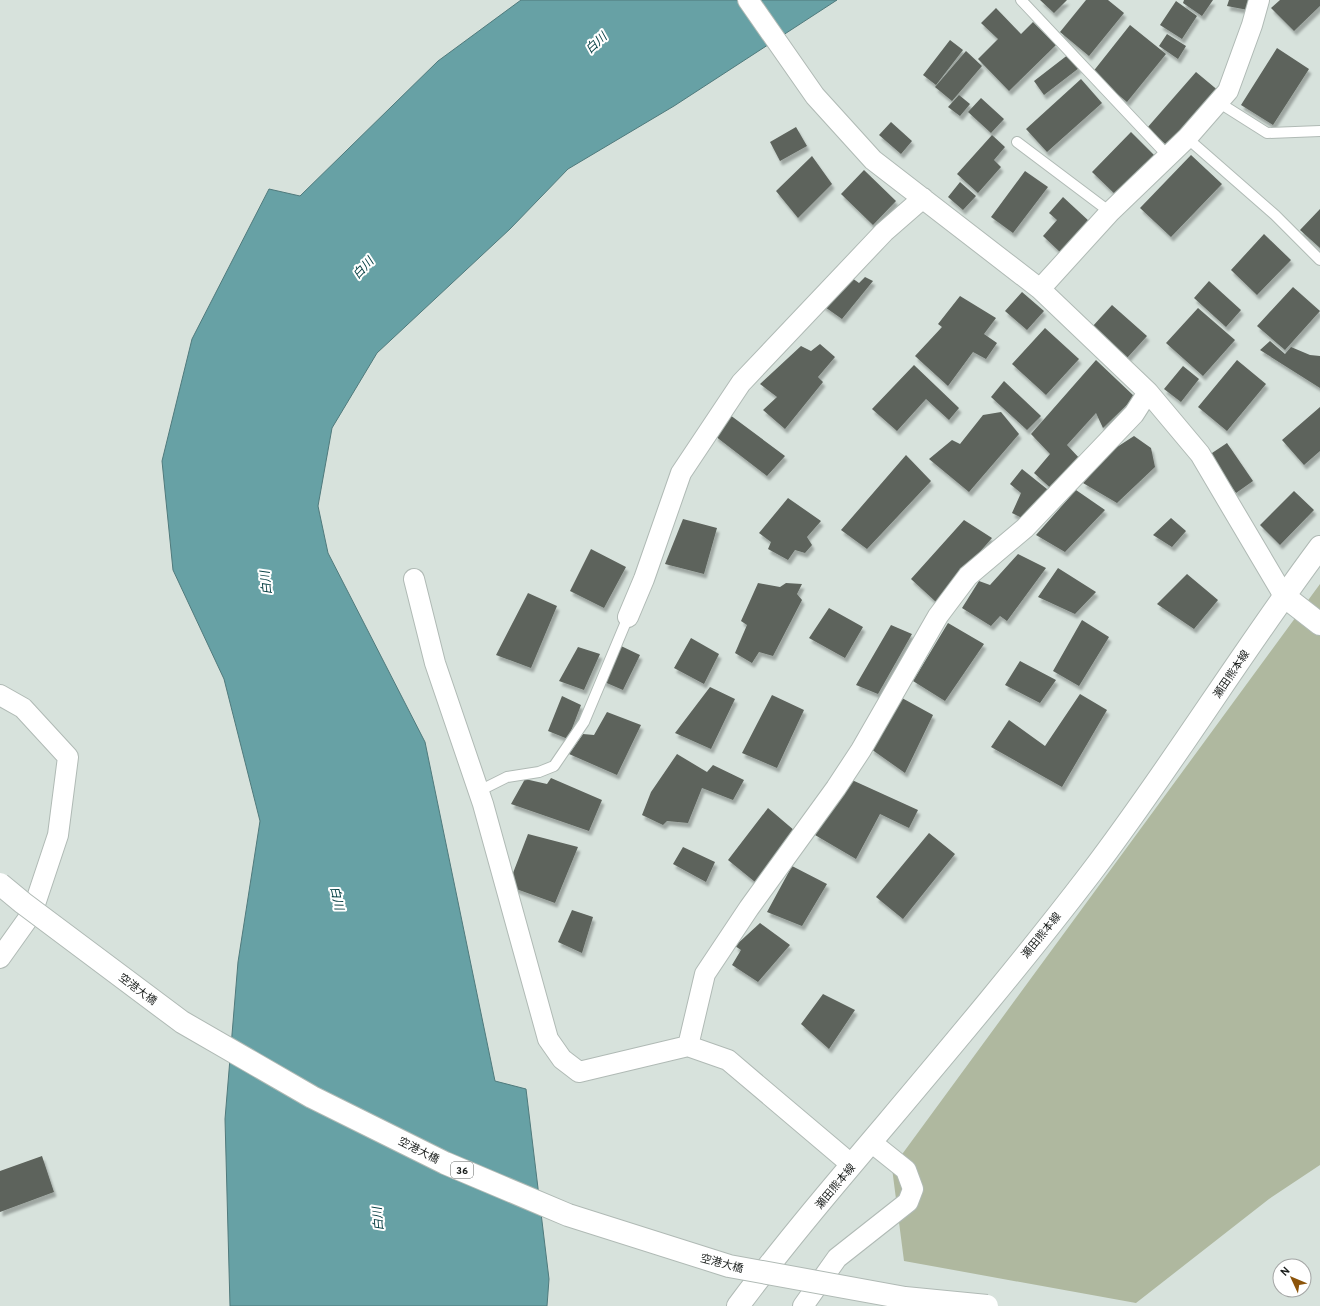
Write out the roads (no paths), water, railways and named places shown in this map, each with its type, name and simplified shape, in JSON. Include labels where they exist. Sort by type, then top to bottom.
[{"type":"main road","name":"瀬田熊本線","points":[[738,1306],[803,1223],[949,1050],[1091,873],[1182,747],[1284,596],[1320,548]]},
{"type":"main road","points":[[1284,596],[1320,624]]},
{"type":"main road","name":"空港大橋","points":[[0,884],[29,908],[182,1022],[312,1097],[444,1163],[568,1215],[730,1266],[905,1298],[987,1306]]},
{"type":"street","points":[[748,0],[815,96],[874,160],[1040,289],[1148,392],[1200,454],[1284,596]]},
{"type":"street","points":[[1040,289],[1110,212],[1187,138],[1228,91],[1252,25],[1258,0]]},
{"type":"street","points":[[628,617],[644,579],[680,473],[740,383],[884,232],[923,198]]},
{"type":"street","points":[[688,1046],[705,974],[749,908],[836,788],[861,750],[938,616],[968,576],[1025,528],[1134,414],[1148,392]]},
{"type":"street","points":[[414,579],[435,663],[479,791],[548,1039],[562,1059],[579,1072],[688,1046],[728,1060],[852,1165]]},
{"type":"street","points":[[0,695],[23,708],[68,757],[58,835],[32,913],[0,958]]},
{"type":"street","points":[[803,1306],[837,1258],[908,1202],[913,1189],[906,1170],[871,1142]]},
{"type":"lane","points":[[1021,0],[1168,156]]},
{"type":"lane","points":[[1218,102],[1267,133],[1320,131]]},
{"type":"lane","points":[[1187,138],[1275,215],[1320,260]]},
{"type":"lane","points":[[1017,142],[1110,212]]},
{"type":"lane","points":[[479,791],[507,777],[539,772],[554,766],[584,722],[628,617]]},
{"type":"water","name":"白川","points":[[521,0],[837,0],[674,106],[568,169],[510,229],[377,353],[332,428],[318,506],[328,553],[425,742],[495,1081],[526,1089],[549,1279],[547,1306],[230,1306],[225,1119],[238,962],[260,821],[224,679],[173,570],[162,461],[192,339],[269,189],[300,196],[438,61]]}]
